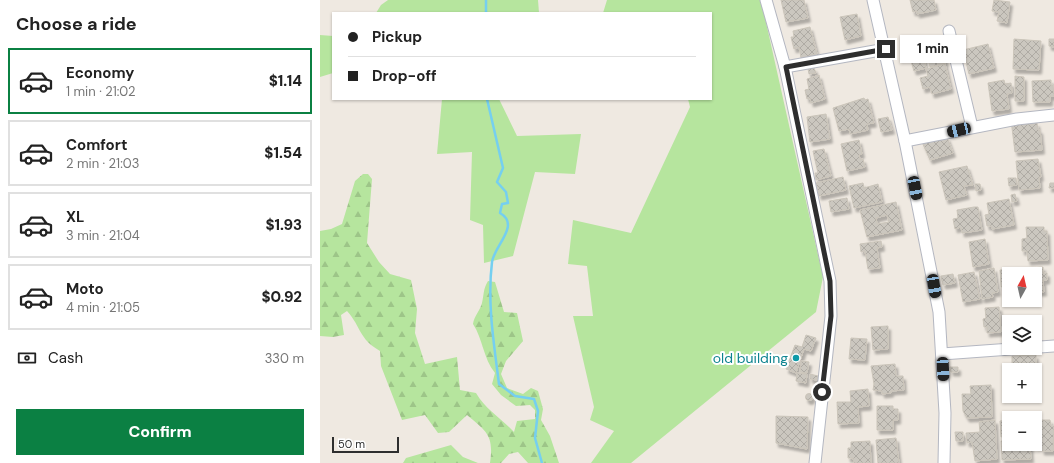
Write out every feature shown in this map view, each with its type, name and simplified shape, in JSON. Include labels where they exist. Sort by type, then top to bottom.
[{"type":"street","points":[[766,0],[786,67],[830,281],[831,316],[815,463]]},
{"type":"street","points":[[873,0],[886,49],[930,259],[939,312],[946,413],[944,463]]},
{"type":"street","points":[[949,31],[972,127]]},
{"type":"street","points":[[786,67],[886,49]]},
{"type":"street","points":[[905,141],[972,127],[1054,115]]},
{"type":"street","points":[[942,354],[1054,346]]},
{"type":"green space","points":[[388,0],[538,0],[539,12],[377,12],[381,5]]},
{"type":"green space","points":[[607,0],[761,0],[823,277],[816,312],[631,463],[591,463],[614,431],[590,420],[594,407],[573,316],[593,316],[587,266],[568,264],[573,220],[631,233],[690,107],[688,100],[712,100],[712,12],[603,12]]},
{"type":"green space","points":[[320,35],[332,36],[332,73],[320,77]]},
{"type":"green space","points":[[442,100],[499,100],[517,136],[581,134],[575,174],[535,172],[513,256],[484,263],[483,225],[470,220],[472,152],[437,154]]},
{"type":"green space","points":[[363,174],[368,174],[372,179],[367,243],[379,262],[390,274],[411,280],[417,309],[415,333],[425,364],[457,357],[460,390],[476,393],[489,409],[514,432],[517,421],[535,419],[535,410],[530,405],[516,406],[501,395],[492,384],[495,373],[488,361],[473,324],[483,300],[486,284],[488,281],[495,282],[504,312],[517,313],[523,341],[506,361],[501,374],[507,388],[523,394],[531,388],[538,391],[543,409],[541,420],[550,436],[559,463],[528,463],[518,452],[509,454],[501,463],[490,463],[491,446],[488,435],[467,415],[449,432],[438,433],[425,415],[402,420],[381,366],[380,351],[368,342],[347,311],[341,315],[344,335],[333,337],[320,336],[320,231],[331,229],[342,224],[355,181]]},
{"type":"green space","points":[[451,445],[463,457],[478,463],[403,463],[406,458]]},
{"type":"building","points":[[781,0],[804,0],[808,18],[786,22]]},
{"type":"building","points":[[910,0],[934,0],[936,10],[917,14],[917,11],[913,12]]},
{"type":"building","points":[[994,0],[1010,2],[1007,23],[997,21],[999,12],[992,11]]},
{"type":"building","points":[[857,14],[861,36],[845,40],[840,17]]},
{"type":"building","points":[[810,27],[817,54],[801,58],[799,47],[794,49],[791,37],[794,37],[793,31]]},
{"type":"building","points":[[1014,39],[1041,41],[1039,70],[1013,69]]},
{"type":"building","points":[[1049,39],[1054,39],[1054,47],[1049,46]]},
{"type":"building","points":[[988,44],[994,68],[969,74],[963,50]]},
{"type":"building","points":[[931,46],[933,55],[912,60],[910,51]]},
{"type":"building","points":[[944,56],[946,63],[930,67],[928,60]]},
{"type":"building","points":[[924,58],[926,68],[914,71],[911,61]]},
{"type":"building","points":[[945,64],[951,89],[932,94],[930,87],[923,89],[920,78],[928,76],[926,69]]},
{"type":"building","points":[[814,68],[816,73],[809,74],[808,69]]},
{"type":"building","points":[[819,75],[825,99],[811,103],[810,98],[807,99],[805,90],[809,89],[807,79]]},
{"type":"building","points":[[1015,76],[1024,77],[1024,101],[1015,101]]},
{"type":"building","points":[[1004,80],[1005,84],[1011,83],[1012,93],[1007,94],[1009,109],[992,111],[988,83]]},
{"type":"building","points":[[1051,80],[1054,96],[1050,96],[1050,102],[1033,102],[1032,81]]},
{"type":"building","points":[[864,98],[865,100],[868,99],[874,123],[867,124],[868,130],[850,134],[849,129],[839,131],[833,108]]},
{"type":"building","points":[[826,114],[830,139],[810,142],[807,117]]},
{"type":"building","points":[[888,117],[892,130],[881,132],[878,119]]},
{"type":"building","points":[[1011,120],[1017,120],[1018,125],[1037,123],[1038,130],[1040,130],[1042,150],[1015,152]]},
{"type":"building","points":[[947,137],[953,153],[930,160],[922,142]]},
{"type":"building","points":[[859,140],[862,154],[859,155],[860,159],[863,159],[865,167],[847,171],[841,144]]},
{"type":"building","points":[[824,149],[831,176],[816,180],[815,173],[818,173],[813,151]]},
{"type":"building","points":[[1038,159],[1041,177],[1039,177],[1040,188],[1019,190],[1016,161]]},
{"type":"building","points":[[967,166],[973,185],[964,186],[967,195],[946,200],[939,172]]},
{"type":"building","points":[[843,177],[846,190],[819,196],[816,183]]},
{"type":"building","points":[[1008,178],[1016,178],[1017,185],[1009,186]]},
{"type":"building","points":[[863,183],[864,188],[878,184],[882,202],[854,208],[849,186]]},
{"type":"building","points":[[1050,183],[1054,183],[1054,188],[1049,188]]},
{"type":"building","points":[[975,184],[980,184],[981,190],[976,191]]},
{"type":"building","points":[[1015,194],[1017,201],[1012,202],[1011,195]]},
{"type":"building","points":[[847,198],[849,209],[831,212],[829,201]]},
{"type":"building","points":[[1009,199],[1014,225],[992,229],[991,226],[987,226],[985,215],[989,214],[987,203]]},
{"type":"building","points":[[896,202],[902,230],[867,237],[860,210]],"holes":[[[887,215],[889,222],[877,224],[876,218]]]},
{"type":"building","points":[[978,207],[982,230],[962,233],[961,227],[955,229],[953,219],[958,218],[957,210]]},
{"type":"building","points":[[1026,227],[1044,227],[1044,231],[1047,231],[1048,260],[1028,261],[1027,251],[1022,251],[1022,239],[1027,238]]},
{"type":"building","points":[[985,239],[989,264],[973,267],[969,242]]},
{"type":"building","points":[[881,241],[882,247],[877,248],[880,268],[868,269],[865,251],[861,252],[860,244]]},
{"type":"building","points":[[1042,267],[1043,273],[1047,273],[1047,280],[1043,280],[1044,292],[1042,292]]},
{"type":"building","points":[[994,268],[998,292],[992,293],[993,297],[982,299],[979,271]]},
{"type":"building","points":[[1000,270],[1002,270],[1002,287],[1001,287]]},
{"type":"building","points":[[974,272],[980,299],[963,302],[958,275]]},
{"type":"building","points":[[953,274],[955,283],[943,285],[941,276]]},
{"type":"building","points":[[999,307],[1001,332],[987,333],[987,327],[984,327],[983,319],[986,318],[985,308]]},
{"type":"building","points":[[888,326],[888,349],[873,350],[871,327]]},
{"type":"building","name":"old building","points":[[806,335],[816,338],[811,351],[804,349],[796,373],[786,369],[795,345],[802,347]]},
{"type":"building","points":[[851,338],[867,339],[865,360],[849,359]]},
{"type":"building","points":[[1036,355],[1036,363],[1012,363],[1012,356]]},
{"type":"building","points":[[801,361],[809,362],[807,373],[800,372]]},
{"type":"building","points":[[895,364],[896,376],[903,376],[904,390],[891,391],[891,393],[882,394],[882,391],[873,390],[874,384],[871,366]]},
{"type":"building","points":[[950,367],[958,367],[958,372],[951,372]]},
{"type":"building","points":[[797,373],[807,374],[806,383],[796,381]]},
{"type":"building","points":[[810,374],[818,376],[817,380],[810,379]]},
{"type":"building","points":[[991,385],[992,417],[967,418],[963,411],[962,394],[971,394],[970,386]]},
{"type":"building","points":[[868,389],[869,406],[858,407],[859,423],[838,424],[837,402],[851,402],[850,391]]},
{"type":"building","points":[[809,393],[812,394],[812,400],[809,401],[806,400],[805,397],[806,394]]},
{"type":"building","points":[[877,406],[893,406],[893,409],[898,409],[898,420],[893,420],[893,430],[877,430]]},
{"type":"building","points":[[776,416],[808,417],[807,449],[776,443]]},
{"type":"building","points":[[995,420],[997,459],[975,461],[972,442],[967,443],[966,433],[980,432],[979,422]]},
{"type":"building","points":[[1042,420],[1050,420],[1051,426],[1054,426],[1053,451],[1042,451]]},
{"type":"building","points":[[1000,421],[1002,421],[1001,437]]},
{"type":"building","points":[[955,432],[963,432],[963,441],[956,441]]},
{"type":"building","points":[[896,438],[899,463],[878,463],[876,440]]},
{"type":"building","points":[[870,441],[871,463],[854,463],[853,458],[848,458],[848,448],[851,448],[851,442]]},
{"type":"building","points":[[1001,441],[1002,451],[1030,451],[1031,459],[1002,460]]},
{"type":"waterway","points":[[486,0],[486,12]]},
{"type":"waterway","points":[[487,100],[503,168],[497,182],[506,192],[508,203],[502,204],[500,213],[506,218],[508,223],[505,236],[492,262],[490,293],[493,339],[499,384],[515,396],[534,399],[538,411],[535,438],[542,463]]},
{"type":"place","name":"old building","points":[[796,358]]},
{"type":"route","points":[[822,392],[831,316],[830,281],[789,90],[786,67],[886,49]]}]
